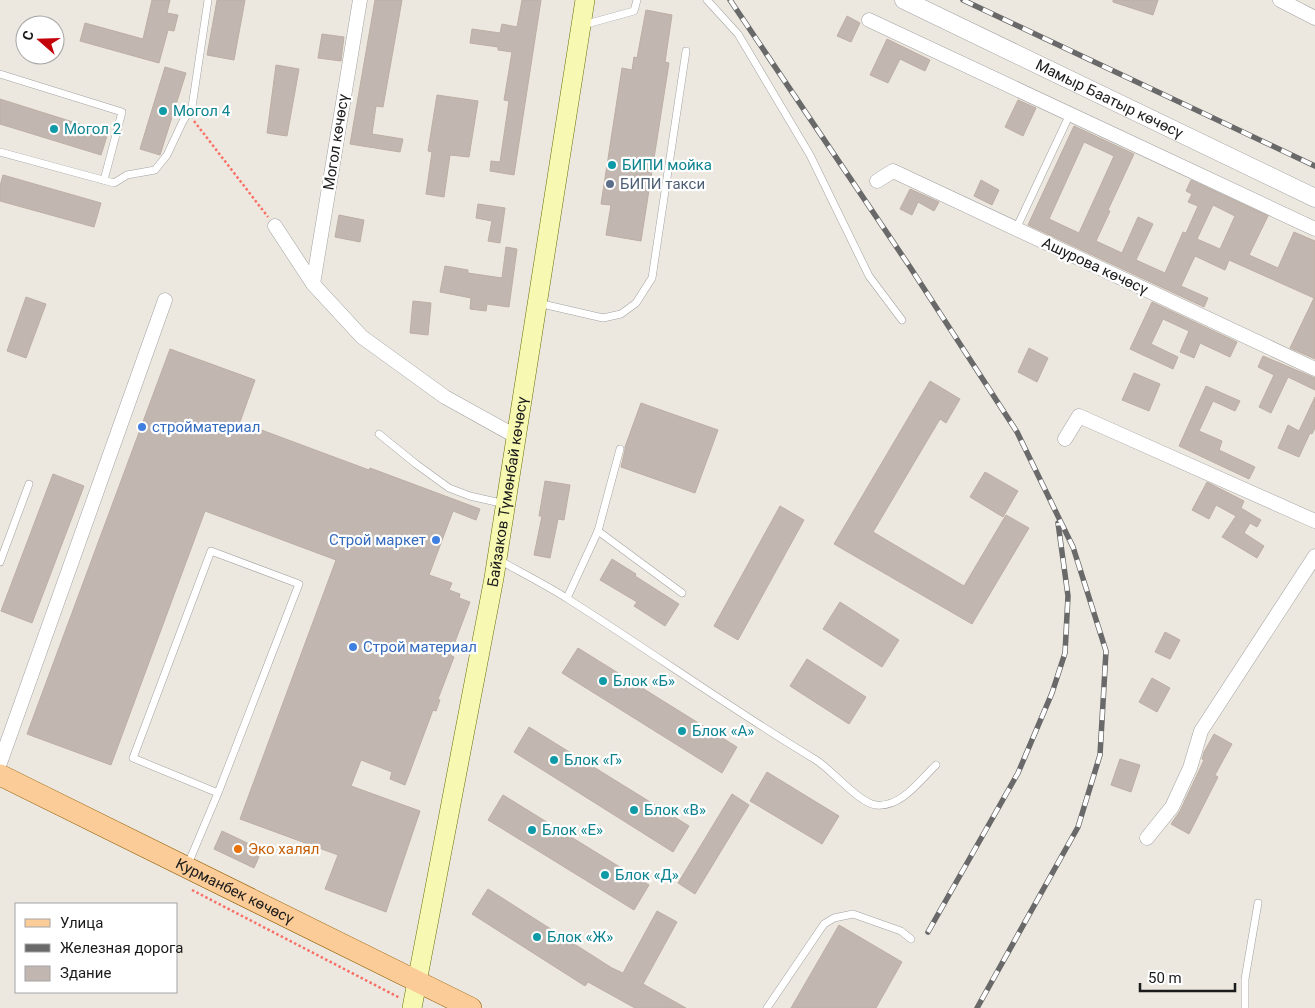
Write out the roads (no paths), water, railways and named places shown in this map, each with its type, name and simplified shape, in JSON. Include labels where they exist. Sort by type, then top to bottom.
[{"type":"main road","name":"Байзаков Түмөнбай көчөсү","points":[[412,1006],[497,559],[585,0]]},
{"type":"main road","name":"Курманбек көчөсү","points":[[0,775],[185,877],[471,1008]]},
{"type":"street","name":"Могол көчөсү","points":[[313,284],[360,0]]},
{"type":"street","name":"Мамыр Баатыр көчөсү","points":[[904,0],[1315,198]]},
{"type":"street","points":[[1280,0],[1315,18]]},
{"type":"street","points":[[869,20],[1315,229]]},
{"type":"street","name":"Ашурова көчөсү","points":[[877,182],[893,171],[1315,369]]},
{"type":"street","points":[[275,226],[313,284],[362,337],[445,397],[517,437]]},
{"type":"street","points":[[0,763],[165,300]]},
{"type":"street","points":[[1065,439],[1079,416],[1315,521]]},
{"type":"street","points":[[1147,838],[1172,808],[1190,768],[1201,731],[1315,556]]},
{"type":"lane","points":[[0,152],[114,183],[127,175],[155,170],[167,154],[192,107],[208,0]]},
{"type":"lane","points":[[581,25],[634,12],[638,0]]},
{"type":"lane","points":[[707,0],[738,34],[810,155],[870,276],[902,320]]},
{"type":"lane","points":[[538,303],[603,318],[621,314],[636,304],[652,278],[686,51]]},
{"type":"lane","points":[[0,74],[122,112],[104,180]]},
{"type":"lane","points":[[1016,229],[1070,114]]},
{"type":"lane","points":[[379,434],[449,488],[470,496],[506,504]]},
{"type":"lane","points":[[567,598],[598,531],[620,449]]},
{"type":"lane","points":[[0,562],[29,484]]},
{"type":"lane","points":[[598,531],[682,593]]},
{"type":"lane","points":[[185,877],[218,793],[299,584],[211,550],[133,758],[218,793]]},
{"type":"lane","points":[[497,559],[567,598],[756,724],[824,765],[845,784],[874,805],[886,804],[902,799],[936,765]]},
{"type":"lane","points":[[1245,1008],[1245,979],[1258,903]]},
{"type":"lane","points":[[767,1008],[824,924],[834,918],[853,914],[901,931],[911,939]]},
{"type":"railway","points":[[730,0],[910,267],[1017,432],[1073,547],[1106,651],[1100,755],[1078,827],[977,1008]]},
{"type":"railway","points":[[963,0],[1315,166]]},
{"type":"railway","points":[[928,932],[1018,773],[1052,693],[1065,653],[1068,596],[1058,523]]},
{"type":"place","name":"Могол 4","points":[[163,111]]},
{"type":"place","name":"Могол 2","points":[[54,129]]},
{"type":"place","name":"БИПИ мойка","points":[[612,165]]},
{"type":"place","name":"БИПИ такси","points":[[610,184]]},
{"type":"place","name":"стройматериал","points":[[142,427]]},
{"type":"place","name":"Строй маркет","points":[[436,540]]},
{"type":"place","name":"Строй материал","points":[[353,647]]},
{"type":"place","name":"Блок «Б»","points":[[603,681]]},
{"type":"place","name":"Блок «А»","points":[[682,731]]},
{"type":"place","name":"Блок «Г»","points":[[554,760]]},
{"type":"place","name":"Блок «В»","points":[[634,810]]},
{"type":"place","name":"Блок «Е»","points":[[532,830]]},
{"type":"place","name":"Эко халял","points":[[238,849]]},
{"type":"place","name":"Блок «Д»","points":[[605,875]]},
{"type":"place","name":"Блок «Ж»","points":[[537,937]]}]
